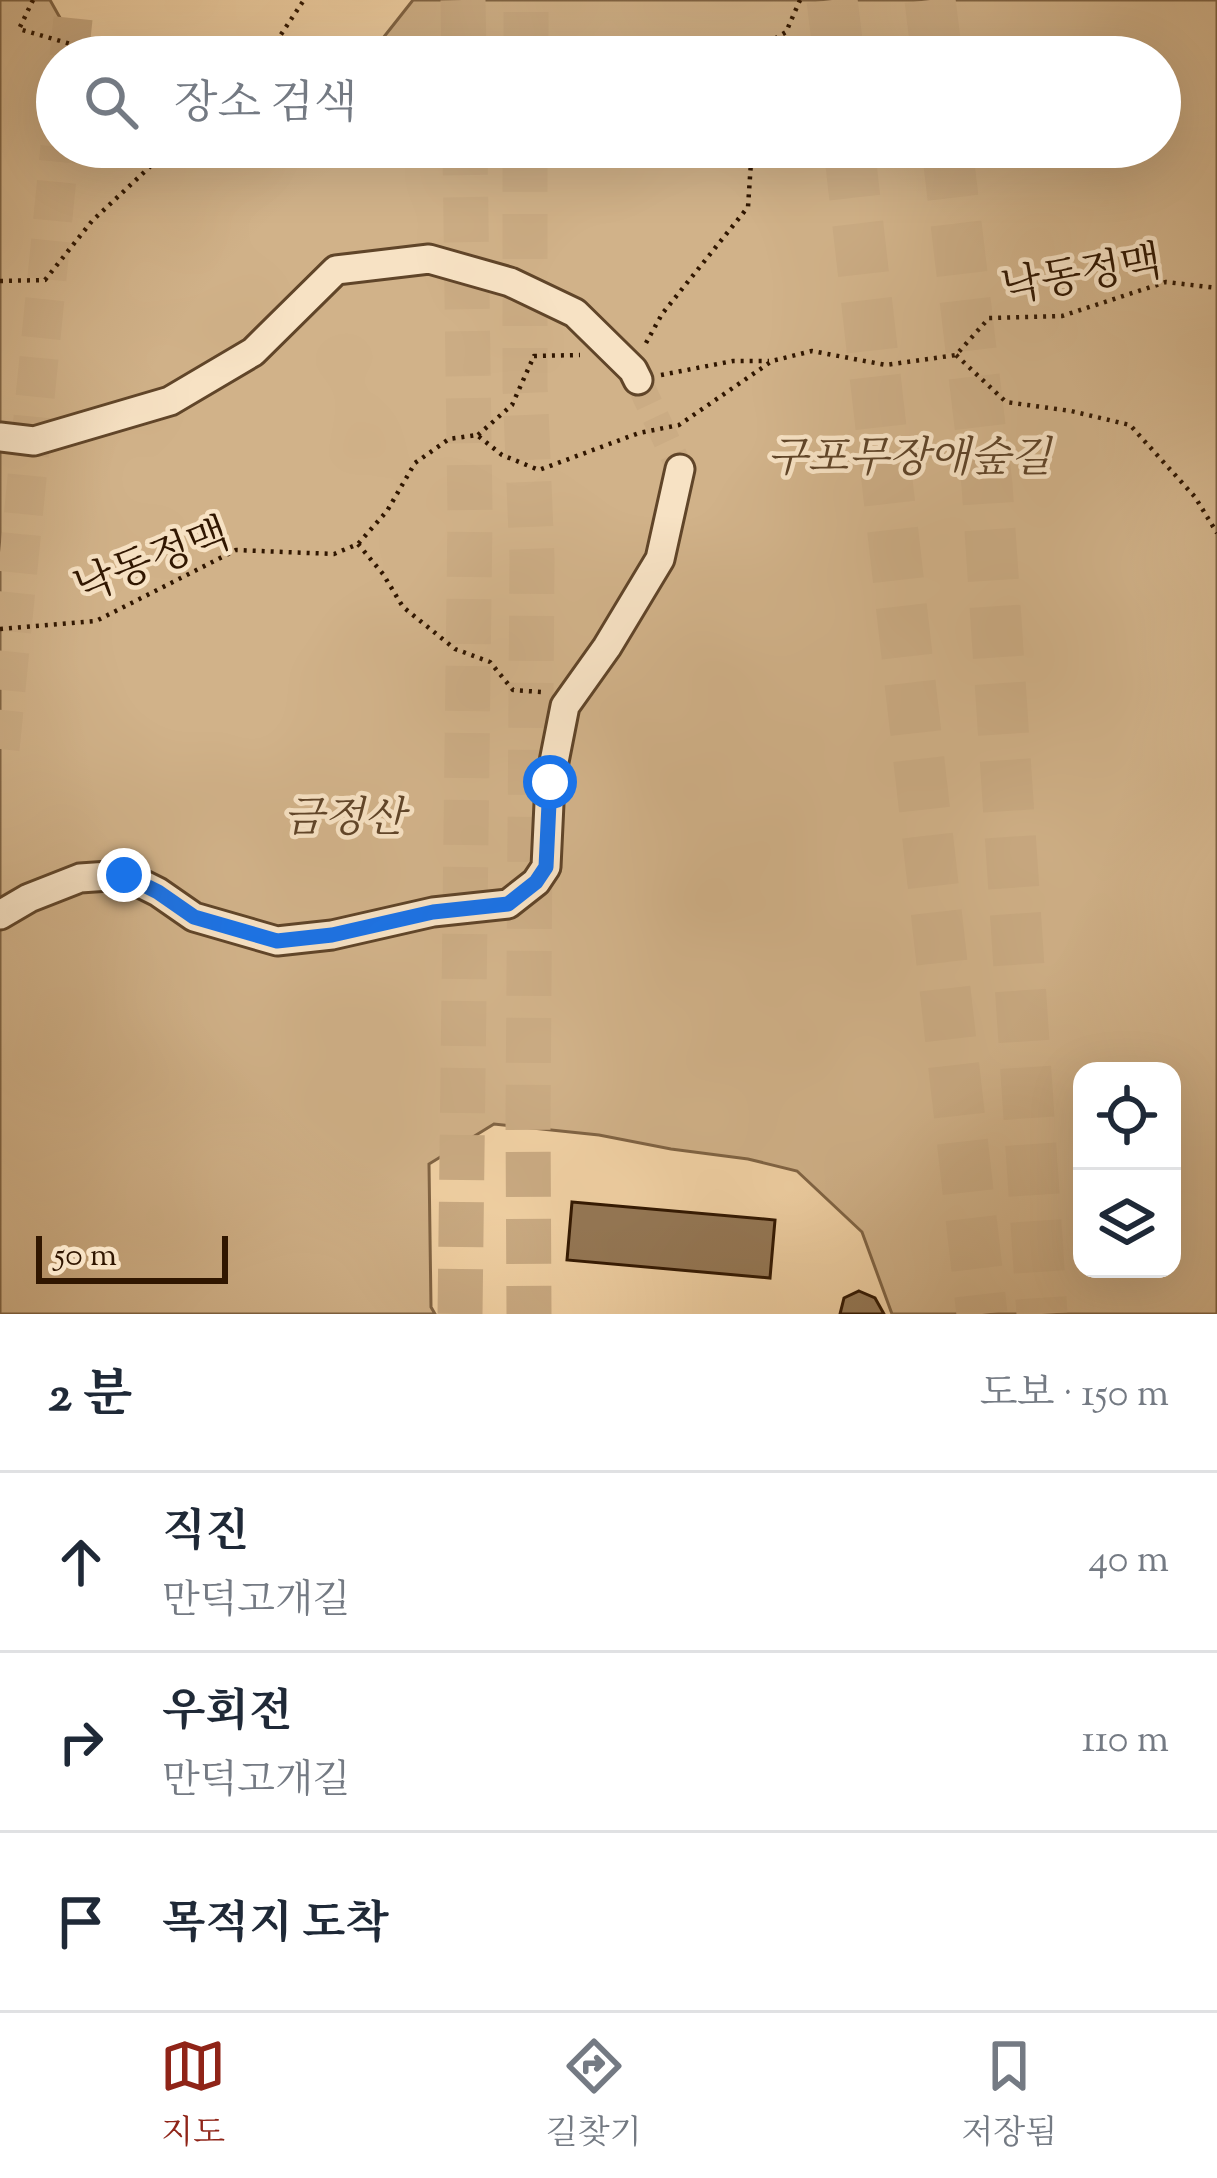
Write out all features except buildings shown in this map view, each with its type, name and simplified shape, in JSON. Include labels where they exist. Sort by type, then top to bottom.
[{"type":"street","points":[[0,437],[34,441],[170,401],[253,352],[335,270],[429,259],[510,282],[575,313],[631,370]]},
{"type":"street","points":[[0,915],[80,878],[124,875],[194,917],[277,941],[332,935],[433,912],[508,904],[536,882],[546,867],[550,782],[565,706],[660,559],[680,469]]},
{"type":"path","points":[[33,0],[19,28],[45,36]]},
{"type":"path","points":[[280,36],[304,0]]},
{"type":"path","points":[[779,36],[786,32],[800,0]]},
{"type":"path","points":[[0,280],[45,280],[92,221],[149,168]]},
{"type":"path","points":[[631,370],[662,314],[748,206],[751,168]]},
{"type":"path","name":"낙동정맥","points":[[956,355],[989,318],[1062,316],[1166,282],[1217,289]]},
{"type":"path","points":[[565,706],[548,692],[513,689],[490,662],[455,649],[403,607],[358,544],[387,512],[415,463],[449,439],[477,435],[512,405],[534,356],[566,354],[631,370],[772,361],[812,351],[886,364],[956,355],[1006,402],[1130,425],[1195,497],[1217,533]]},
{"type":"path","points":[[477,435],[502,455],[539,470],[639,433],[679,425],[772,361]]},
{"type":"path","name":"낙동정맥","points":[[0,629],[96,621],[236,550],[334,554],[358,544]]},
{"type":"green space","points":[[0,0],[50,0],[70,36],[36,36],[36,168],[1181,168],[1181,36],[385,36],[413,0],[1217,0],[1217,1314],[892,1314],[862,1232],[797,1171],[599,1135],[494,1124],[429,1164],[431,1307],[435,1314],[0,1314]]},
{"type":"tunnel","points":[[71,36],[75,0]]},
{"type":"tunnel","points":[[463,0],[464,36]]},
{"type":"tunnel","points":[[526,0],[526,36]]},
{"type":"tunnel","points":[[832,0],[836,36]]},
{"type":"tunnel","points":[[930,0],[934,36]]},
{"type":"tunnel","points":[[0,749],[58,168]]},
{"type":"tunnel","points":[[460,1314],[470,514],[465,168]]},
{"type":"tunnel","points":[[525,168],[525,386],[532,558],[529,1314]]},
{"type":"tunnel","points":[[851,168],[982,1314]]},
{"type":"tunnel","points":[[949,168],[987,485],[1042,1314]]},
{"type":"tunnel","points":[[638,380],[680,469]]},
{"type":"route","points":[[124,875],[194,917],[277,941],[332,935],[433,912],[508,904],[536,882],[546,867],[550,782]]},
{"type":"park label","name":"구포무장애숲길","points":[[909,456]]},
{"type":"park label","name":"금정산","points":[[344,816]]}]
